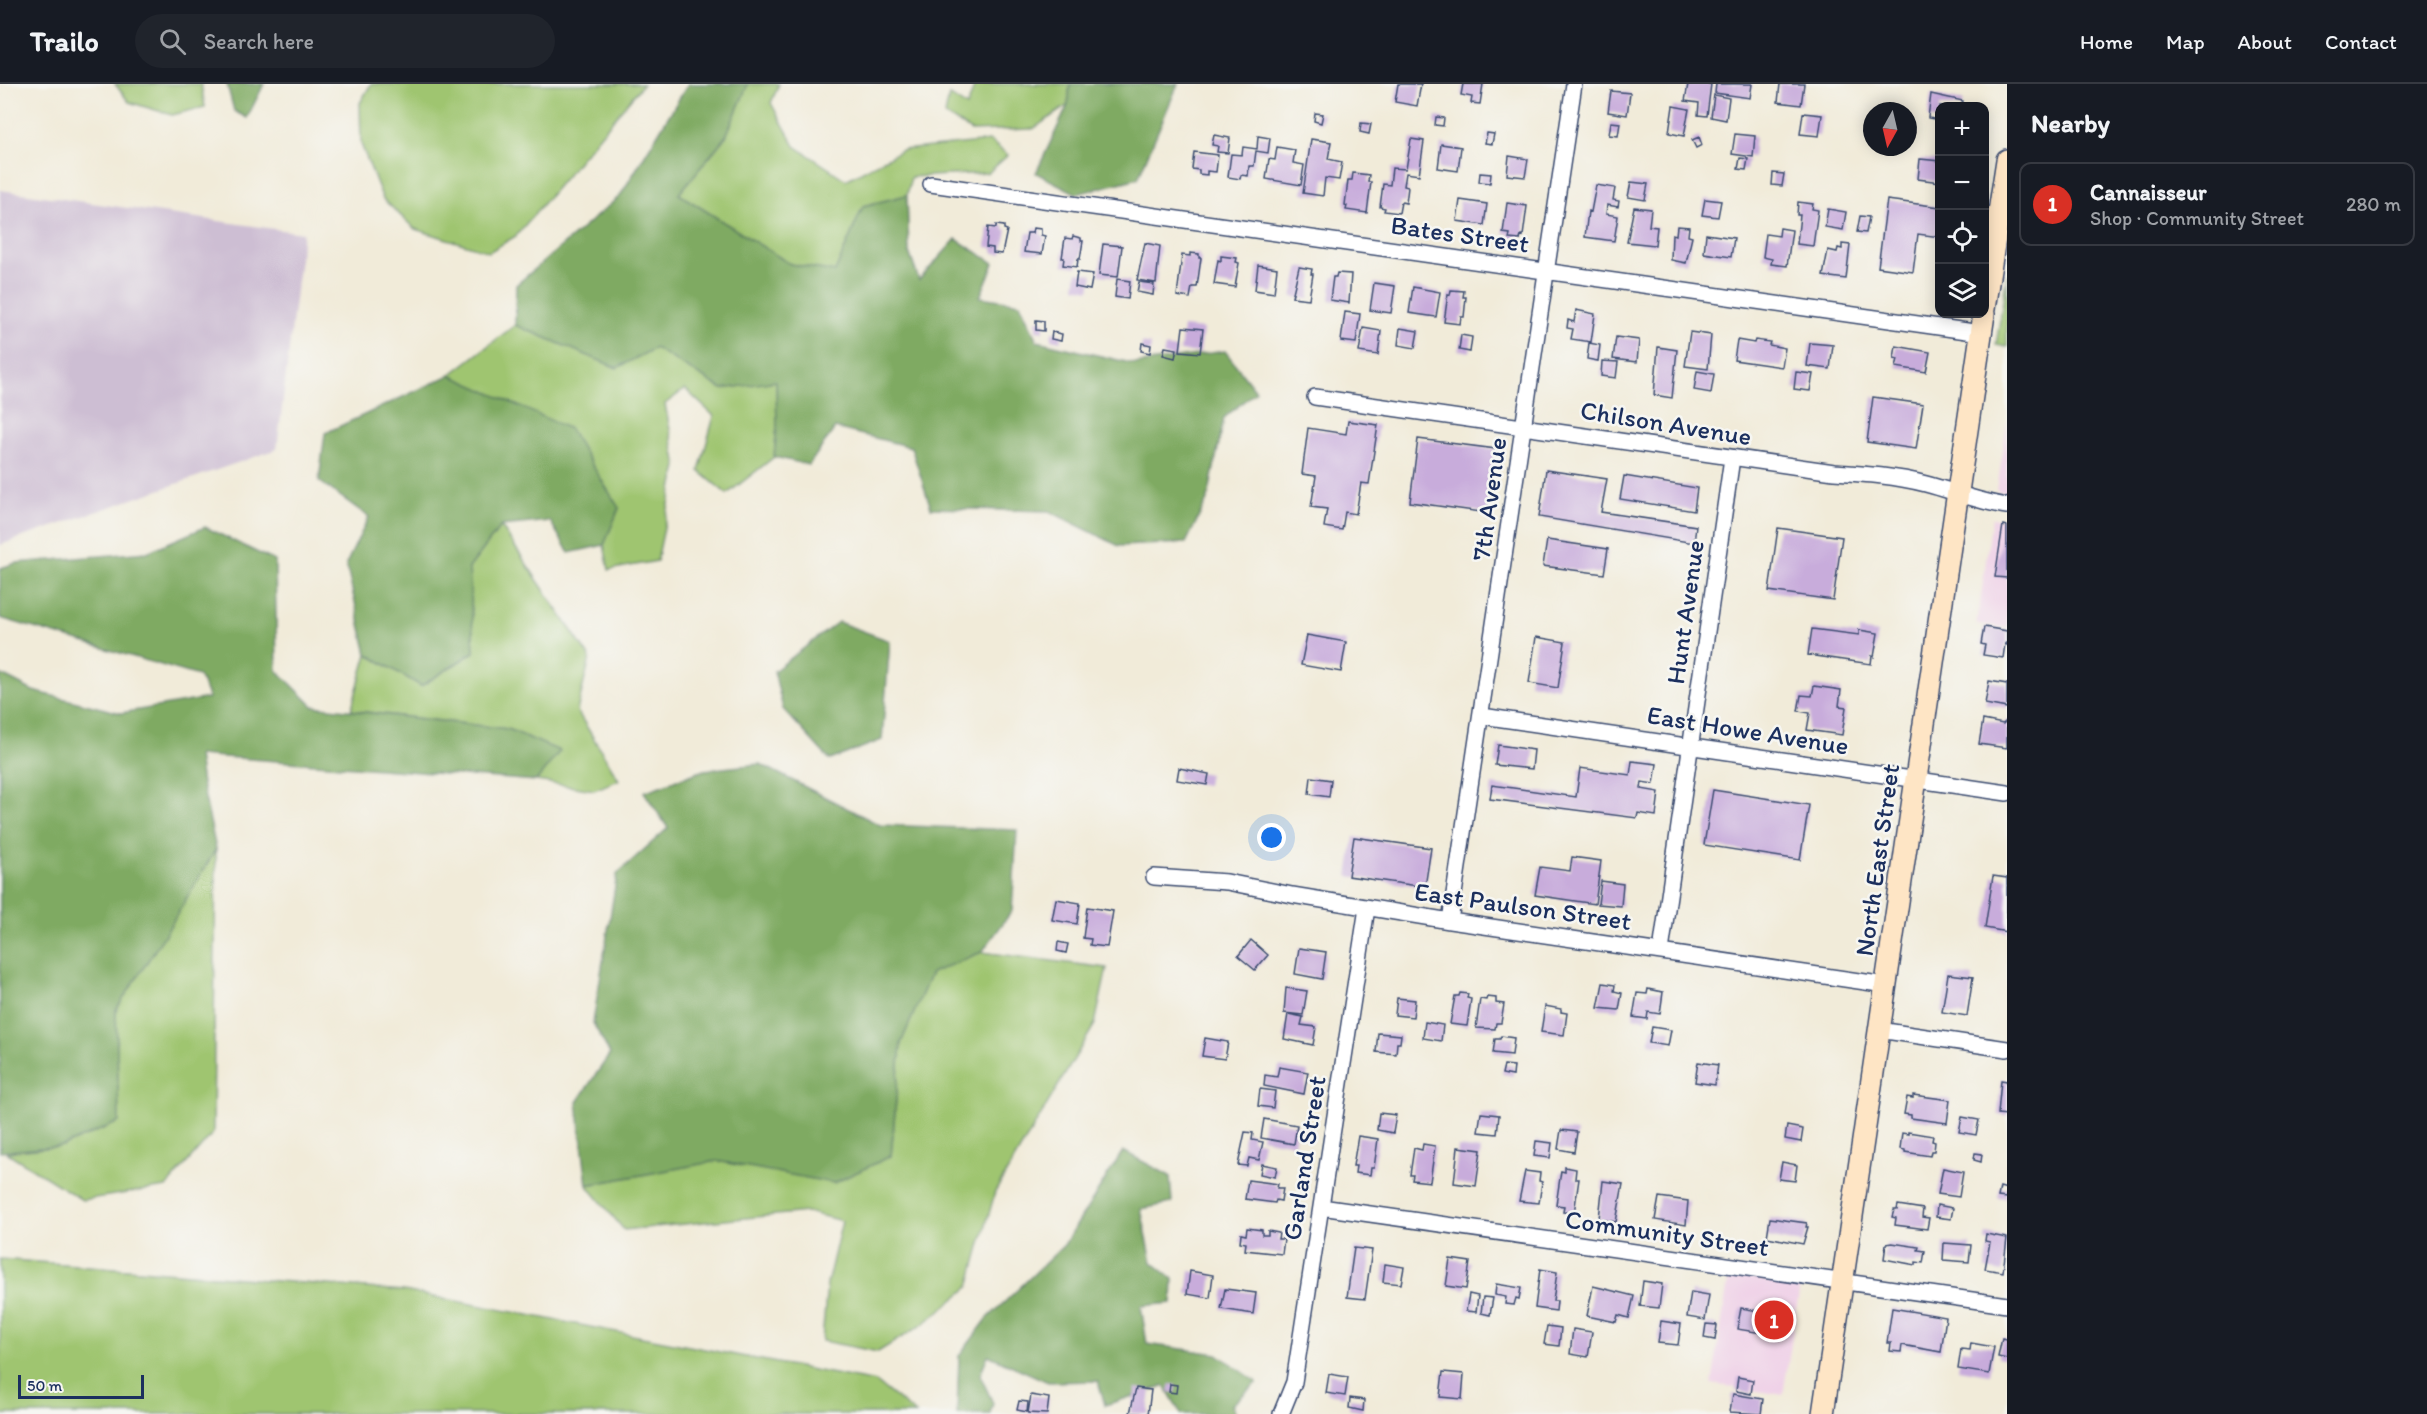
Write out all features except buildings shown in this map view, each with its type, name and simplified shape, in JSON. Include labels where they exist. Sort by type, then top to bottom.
[{"type":"main road","name":"North East Street","points":[[1989,278],[2007,160]]},
{"type":"main road","name":"North East Street","points":[[1823,1414],[1983,318]]},
{"type":"street","name":"7th Avenue","points":[[1450,921],[1574,84]]},
{"type":"street","name":"Bates Street","points":[[931,184],[1547,270],[1935,313]]},
{"type":"street","name":"Chilson Avenue","points":[[1315,397],[1732,458],[1834,472],[1870,474],[1924,484],[1989,504],[2007,506]]},
{"type":"street","name":"Hunt Avenue","points":[[1660,951],[1732,458]]},
{"type":"street","name":"East Howe Avenue","points":[[1482,716],[2007,793]]},
{"type":"street","name":"East Paulson Street","points":[[1154,877],[1227,882],[1450,921],[1886,985]]},
{"type":"street","name":"Garland Street","points":[[1281,1414],[1294,1382],[1367,908]]},
{"type":"street","points":[[1879,1030],[2007,1048]]},
{"type":"street","name":"Community Street","points":[[1321,1207],[2007,1305]]},
{"type":"shaded area","points":[[0,190],[303,233],[277,449],[0,545]]},
{"type":"shaded area","points":[[2007,421],[2007,492],[1997,491]]},
{"type":"shaded area","points":[[1992,518],[2007,520],[2007,628],[1977,624]]},
{"type":"shaded area","points":[[1729,1275],[1800,1286],[1783,1395],[1712,1384]]},
{"type":"green space","points":[[115,84],[201,84],[205,107],[172,115],[129,102]]},
{"type":"green space","points":[[227,84],[264,84],[247,118],[234,111]]},
{"type":"green space","points":[[371,84],[643,84],[516,236],[489,252],[415,229],[383,199],[361,144],[360,103]]},
{"type":"green space","points":[[688,84],[748,84],[726,136],[679,194],[790,264],[835,272],[863,206],[907,195],[909,252],[919,280],[956,239],[994,263],[980,297],[1020,303],[1037,341],[1135,364],[1225,351],[1256,391],[1224,418],[1208,498],[1186,543],[1119,546],[1049,511],[931,508],[911,447],[835,428],[809,465],[774,457],[777,426],[776,381],[722,389],[655,348],[617,368],[515,325],[516,285],[620,196]]},
{"type":"green space","points":[[748,84],[779,84],[771,103],[795,146],[846,180],[902,150],[990,141],[1008,155],[988,173],[911,177],[907,195],[863,206],[835,272],[790,264],[679,194],[726,136]]},
{"type":"green space","points":[[975,84],[1070,84],[1068,105],[1033,129],[971,131],[945,115],[949,95],[967,107]]},
{"type":"green space","points":[[1070,84],[1178,84],[1138,178],[1077,194],[1036,173],[1068,105]]},
{"type":"green space","points":[[2007,274],[2007,347],[1996,345]]},
{"type":"green space","points":[[515,325],[617,368],[655,348],[722,389],[776,381],[777,426],[774,457],[727,494],[699,471],[714,416],[685,389],[665,404],[677,466],[657,561],[609,570],[604,545],[619,508],[450,375]]},
{"type":"green space","points":[[450,375],[570,429],[619,508],[604,545],[569,553],[550,521],[501,526],[469,568],[474,652],[421,686],[367,654],[346,564],[369,517],[319,481],[325,433]]},
{"type":"green space","points":[[501,526],[590,658],[577,711],[619,780],[594,790],[536,781],[559,751],[508,729],[351,710],[367,654],[421,686],[474,652],[469,568]]},
{"type":"green space","points":[[205,527],[275,561],[277,670],[313,706],[508,729],[560,751],[536,781],[198,755],[216,849],[166,933],[116,1010],[119,1122],[63,1146],[0,1152],[0,674],[33,691],[121,713],[209,698],[199,676],[0,618],[0,568],[16,563],[147,552]]},
{"type":"green space","points":[[838,622],[890,641],[882,740],[830,760],[783,709],[774,671]]},
{"type":"green space","points":[[760,764],[880,825],[1017,830],[1012,911],[982,952],[931,973],[901,1043],[891,1156],[834,1183],[717,1161],[587,1185],[577,1102],[610,1054],[593,1023],[617,874],[668,828],[644,792],[704,770]]},
{"type":"green space","points":[[216,849],[213,1133],[166,1187],[82,1200],[6,1152],[63,1146],[119,1122],[116,1010]]},
{"type":"green space","points":[[982,952],[1107,968],[1095,1024],[995,1192],[969,1287],[922,1325],[878,1352],[822,1341],[827,1284],[842,1221],[807,1212],[624,1230],[587,1185],[717,1161],[834,1183],[891,1156],[901,1043],[931,973]]},
{"type":"green space","points":[[1123,1151],[1170,1176],[1172,1203],[1141,1209],[1152,1262],[1173,1279],[1172,1303],[1141,1306],[1147,1344],[1217,1354],[1257,1382],[1232,1405],[1237,1414],[1181,1414],[1165,1386],[1105,1405],[1098,1381],[1048,1382],[988,1355],[980,1375],[993,1403],[990,1414],[957,1414],[959,1356],[987,1319],[1064,1245]]},
{"type":"green space","points":[[0,1259],[404,1291],[876,1382],[916,1414],[0,1414]]},
{"type":"place","name":"Cannaisseur","points":[[1774,1320]]}]
